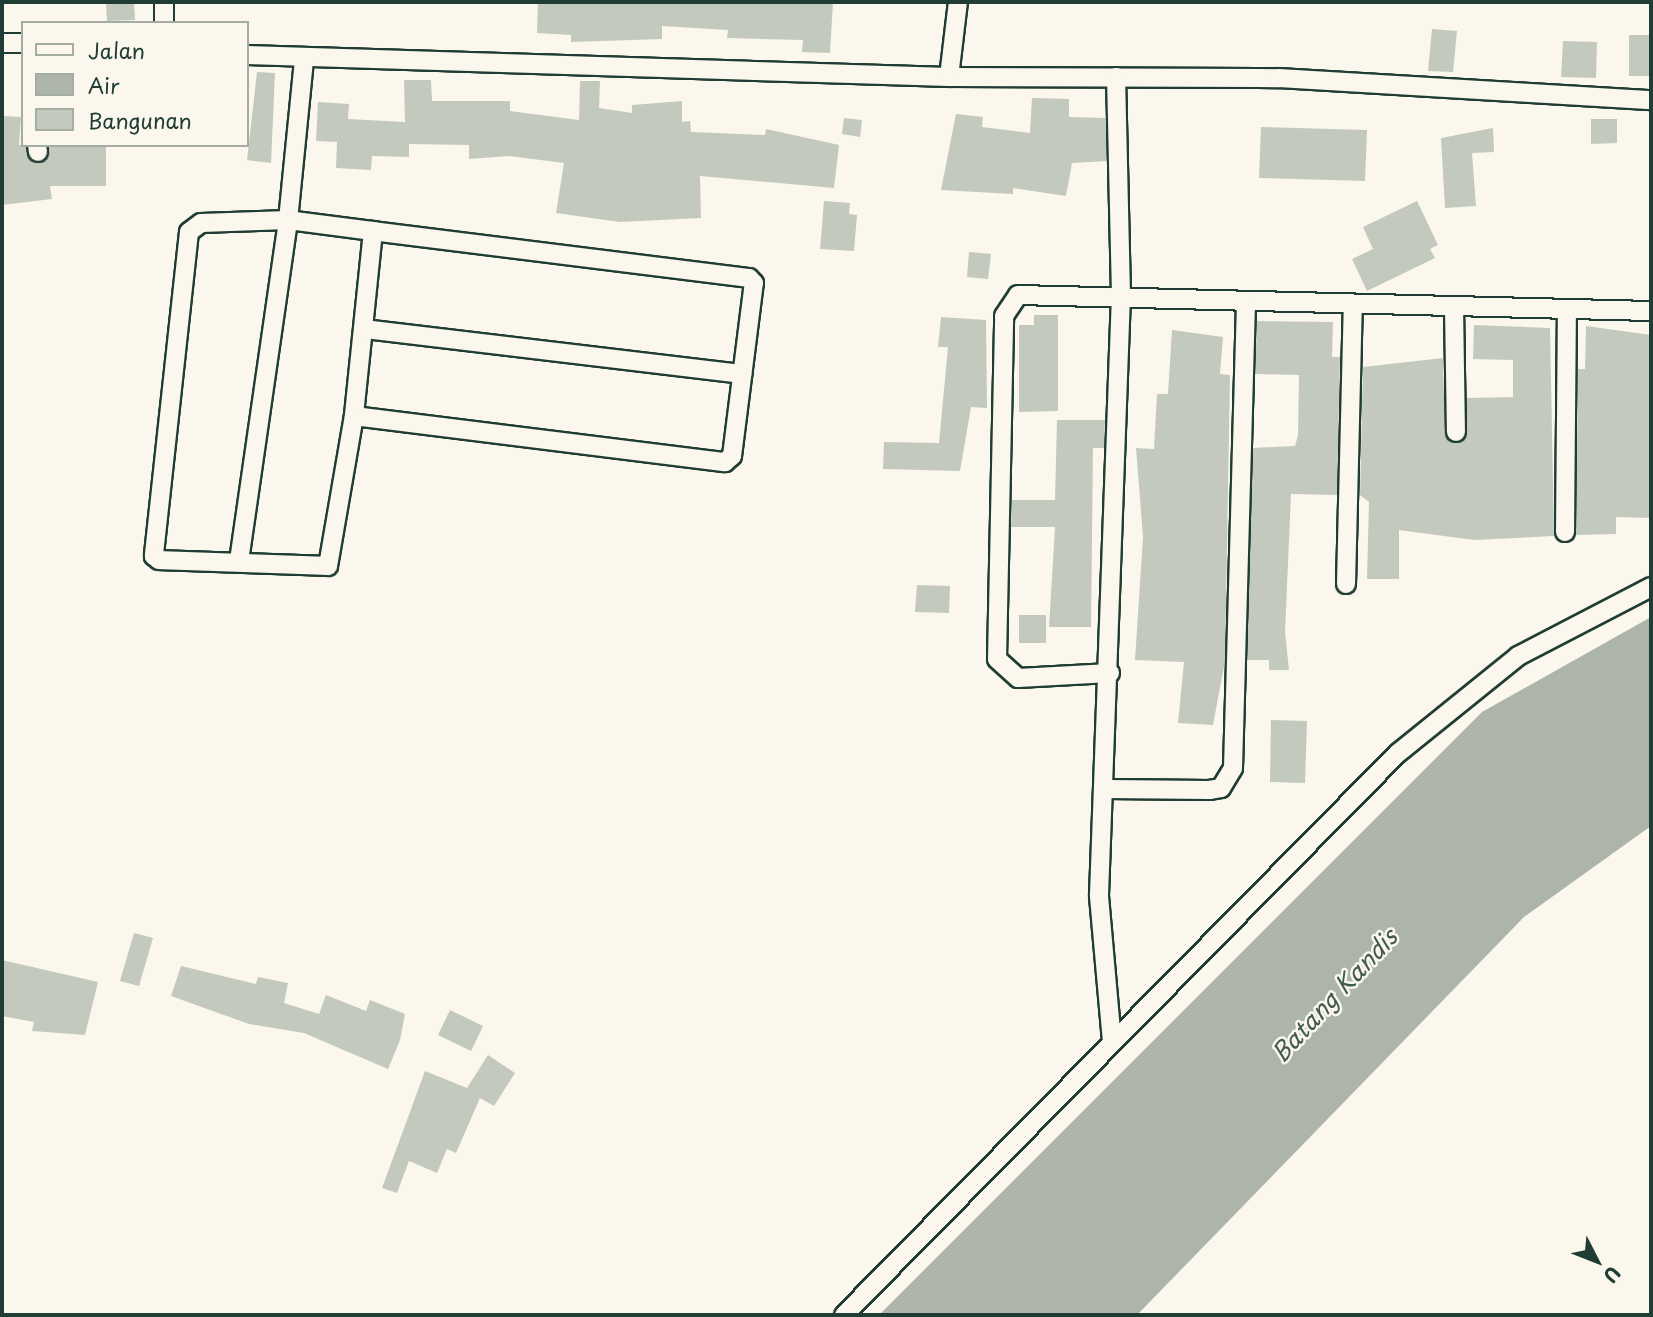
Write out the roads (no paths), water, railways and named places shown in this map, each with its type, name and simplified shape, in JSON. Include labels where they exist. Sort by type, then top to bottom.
[{"type":"street","points":[[164,2],[164,21]]},
{"type":"street","points":[[949,77],[958,2]]},
{"type":"street","points":[[2,43],[21,44]]},
{"type":"street","points":[[248,55],[304,60],[949,77],[1279,78],[1651,100]]},
{"type":"street","points":[[239,561],[288,220],[304,60]]},
{"type":"street","points":[[1112,1042],[1100,936],[1107,789],[1121,296],[1116,77]]},
{"type":"street","points":[[354,416],[724,462],[732,456],[754,283],[749,278],[288,220],[201,223],[189,232],[154,556],[328,566],[333,561],[354,416],[373,231]]},
{"type":"street","points":[[1110,673],[1008,674],[997,659],[996,600],[1009,302],[1030,292],[1567,312],[1651,312]]},
{"type":"street","points":[[1107,789],[1222,788],[1233,768],[1246,301]]},
{"type":"street","points":[[1346,584],[1353,304]]},
{"type":"street","points":[[1454,307],[1456,432]]},
{"type":"street","points":[[1565,532],[1567,312]]},
{"type":"street","points":[[364,329],[742,374]]},
{"type":"street","points":[[844,1315],[1112,1042],[1463,696],[1518,656],[1651,587]]},
{"type":"water","name":"Batang Kandis","points":[[1651,617],[1651,826],[1524,917],[1137,1315],[879,1315],[1482,712]]}]
